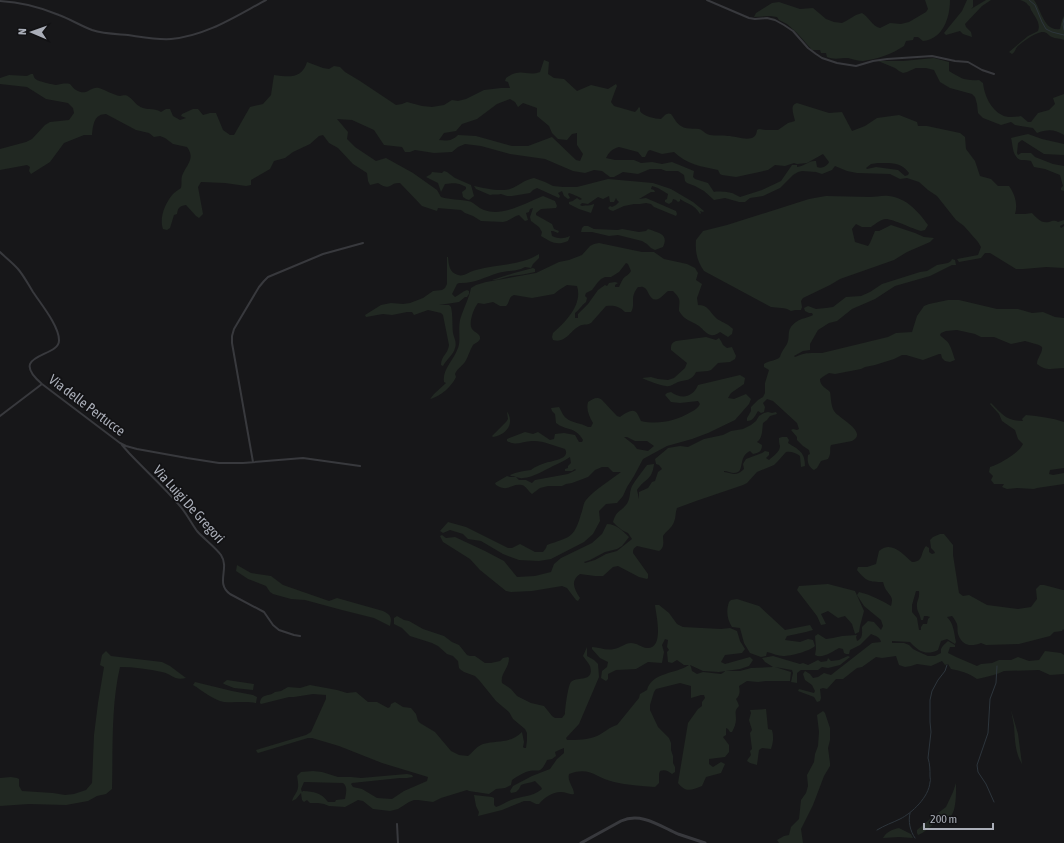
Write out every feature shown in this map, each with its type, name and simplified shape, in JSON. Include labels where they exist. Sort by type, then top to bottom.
[{"type":"street","points":[[0,1],[41,8],[96,31],[146,38],[167,39],[190,35],[215,27],[266,0]]},
{"type":"street","points":[[707,0],[750,18],[767,18],[784,24],[793,31],[808,48],[822,58],[835,63],[856,66],[886,58],[932,56],[968,62],[982,70],[994,74]]},
{"type":"street","points":[[253,462],[232,344],[232,335],[235,327],[259,287],[268,277],[323,254],[363,243]]},
{"type":"street","name":"Via delle Pertucce","points":[[0,252],[22,274],[50,318],[58,335],[59,342],[57,348],[36,357],[31,364],[31,373],[42,384],[122,444],[137,449],[197,460],[230,463],[303,458],[360,466]]},
{"type":"street","points":[[0,416],[42,384]]},
{"type":"street","name":"Via Luigi De Gregori","points":[[122,444],[179,505],[198,532],[221,555],[224,564],[223,585],[227,592],[263,611],[274,626],[279,630],[300,636]]},
{"type":"street","points":[[581,843],[621,821],[636,818],[648,821],[705,843]]},
{"type":"street","points":[[398,824],[398,843]]},
{"type":"shaded area","points":[[925,0],[950,0],[947,20],[936,36],[923,41],[918,37],[914,37],[913,40],[906,41],[904,46],[890,54],[863,61],[848,58],[835,59],[827,57],[826,53],[821,53],[820,50],[812,50],[798,34],[777,17],[754,17],[756,13],[772,3],[779,2],[800,9],[813,8],[826,19],[834,22],[842,23],[862,13],[880,28],[890,23],[901,24],[909,22],[926,12],[928,9]]},
{"type":"shaded area","points":[[967,0],[973,0],[973,7],[971,9],[986,0],[991,0],[982,6],[965,24],[971,32],[972,37],[963,34],[960,31],[946,35],[944,33],[962,11]]},
{"type":"shaded area","points":[[1020,0],[1034,0],[1047,24],[1055,29],[1060,29],[1064,16],[1064,40],[1053,38],[1045,32],[1041,32],[1022,42],[1012,54],[1009,52],[1028,36],[1038,31],[1039,28],[1037,20],[1030,7],[1025,2]]},
{"type":"shaded area","points":[[934,58],[949,62],[949,71],[960,77],[970,80],[979,80],[983,83],[991,106],[998,113],[1006,117],[1021,116],[1028,122],[1031,122],[1038,113],[1049,110],[1055,104],[1053,98],[1064,94],[1064,135],[1051,130],[1037,133],[1033,128],[1015,125],[1011,122],[1001,125],[983,118],[978,113],[975,97],[972,94],[950,88],[940,82],[934,70],[916,68],[903,73],[878,61],[903,61]]},
{"type":"shaded area","points":[[544,60],[549,62],[548,74],[554,78],[564,79],[577,91],[591,85],[608,89],[616,84],[617,86],[611,102],[614,106],[635,112],[639,107],[641,113],[649,117],[659,119],[671,114],[678,124],[683,127],[699,129],[710,135],[746,139],[756,135],[757,130],[759,129],[778,130],[788,123],[795,121],[793,106],[797,103],[829,113],[842,112],[852,131],[865,126],[877,118],[899,115],[917,122],[918,126],[927,126],[960,133],[965,137],[966,149],[975,161],[980,176],[991,179],[998,186],[1009,186],[1013,192],[1015,200],[1015,214],[1032,213],[1039,220],[1044,222],[1058,222],[1064,220],[1064,224],[1060,226],[1061,228],[1064,226],[1064,268],[1046,267],[1016,269],[990,253],[985,253],[981,258],[959,262],[957,259],[978,255],[981,247],[978,242],[964,226],[956,220],[937,196],[919,182],[907,178],[900,179],[890,174],[857,173],[835,166],[832,170],[822,174],[816,172],[798,172],[780,188],[763,196],[750,198],[745,202],[725,198],[714,200],[704,191],[687,183],[684,175],[678,171],[650,169],[638,174],[623,172],[614,177],[610,177],[602,171],[594,170],[585,173],[573,171],[545,159],[510,154],[481,146],[465,144],[452,152],[434,153],[415,150],[405,152],[402,147],[384,145],[374,130],[352,120],[337,119],[348,132],[347,139],[355,147],[376,161],[386,158],[413,173],[437,190],[441,197],[465,200],[491,212],[499,212],[514,208],[543,196],[555,201],[557,206],[556,208],[541,209],[536,213],[536,215],[552,224],[554,229],[559,231],[558,233],[551,231],[552,236],[557,238],[565,238],[570,236],[568,241],[560,243],[551,242],[541,236],[542,232],[539,227],[531,221],[530,217],[533,208],[526,213],[528,220],[525,221],[519,215],[503,222],[481,221],[461,210],[438,208],[437,211],[422,206],[400,183],[396,183],[388,187],[382,186],[378,183],[370,185],[367,173],[353,164],[338,148],[329,143],[323,135],[319,136],[310,144],[293,152],[285,158],[274,161],[270,169],[251,180],[251,185],[246,186],[201,182],[198,187],[203,214],[199,218],[186,205],[182,206],[178,209],[177,214],[174,215],[170,228],[167,230],[163,229],[162,215],[170,198],[181,188],[182,176],[191,155],[190,151],[187,147],[173,144],[160,136],[154,137],[149,133],[136,130],[106,114],[102,114],[95,121],[92,135],[84,135],[64,143],[50,162],[31,174],[29,171],[30,167],[27,165],[0,170],[0,149],[26,142],[32,139],[45,125],[50,122],[69,120],[74,113],[73,108],[68,103],[46,99],[27,87],[0,84],[0,78],[9,75],[27,76],[33,74],[38,81],[56,85],[70,84],[75,90],[80,92],[86,92],[93,88],[99,88],[120,96],[128,96],[143,108],[161,112],[166,109],[170,109],[173,116],[180,120],[186,118],[181,116],[182,114],[193,109],[198,109],[203,115],[216,113],[223,130],[230,135],[234,135],[250,107],[263,104],[271,95],[274,75],[294,76],[305,68],[307,62],[329,69],[334,66],[340,67],[345,72],[396,105],[407,102],[432,107],[444,105],[452,100],[458,101],[466,99],[484,90],[510,88],[508,82],[505,81],[506,78],[516,73],[531,74],[540,72]],"holes":[[[510,99],[515,102],[518,107],[523,103],[537,108],[537,116],[549,126],[552,133],[558,139],[567,140],[572,134],[577,133],[577,145],[583,154],[580,161],[576,160],[552,137],[528,146],[512,146],[476,136],[458,135],[449,140],[439,140],[444,133],[456,131],[462,124],[477,119],[497,104]],[[619,147],[638,152],[642,157],[645,157],[650,150],[662,154],[674,152],[689,162],[718,170],[722,175],[736,177],[768,170],[775,165],[785,166],[794,163],[807,163],[823,154],[829,162],[826,166],[821,168],[817,167],[816,161],[811,161],[802,166],[797,167],[797,165],[792,165],[781,181],[762,190],[740,197],[732,193],[714,192],[708,183],[693,177],[694,171],[672,162],[662,164],[652,162],[641,163],[634,160],[615,160],[606,158],[611,151]],[[871,164],[896,164],[906,169],[909,173],[905,176],[898,170],[876,167],[867,169],[866,168]]]},
{"type":"shaded area","points":[[1028,134],[1064,144],[1064,155],[1044,154],[1022,140],[1018,143],[1017,153],[1018,155],[1021,153],[1031,153],[1035,157],[1053,164],[1064,166],[1064,191],[1061,190],[1063,186],[1060,175],[1045,169],[1034,167],[1031,161],[1021,160],[1016,156],[1013,150],[1011,138]]},
{"type":"shaded area","points":[[444,171],[471,185],[474,196],[469,200],[463,197],[462,192],[466,189],[466,187],[456,183],[445,184],[441,192],[438,183],[426,177],[432,172],[442,173]]},
{"type":"shaded area","points":[[534,178],[553,186],[563,187],[577,187],[608,179],[653,183],[671,189],[693,202],[704,211],[700,211],[700,214],[693,206],[680,199],[678,202],[673,199],[669,204],[665,202],[668,194],[652,186],[651,189],[655,192],[651,192],[639,199],[646,198],[676,211],[676,216],[646,203],[624,206],[613,211],[608,208],[619,202],[616,198],[614,202],[610,202],[609,196],[603,199],[598,197],[588,204],[582,203],[580,205],[594,204],[591,213],[569,204],[569,202],[577,198],[580,200],[582,199],[569,193],[570,198],[568,199],[564,196],[562,191],[558,193],[560,196],[559,198],[537,188],[530,193],[507,196],[501,194],[490,195],[476,189],[474,186],[506,190]]},
{"type":"shaded area","points":[[826,196],[895,197],[911,206],[928,225],[925,230],[921,231],[888,219],[881,220],[871,227],[862,227],[856,224],[852,229],[855,242],[868,246],[875,231],[879,231],[891,225],[924,237],[934,238],[930,242],[907,252],[894,260],[840,279],[803,298],[801,301],[801,310],[791,311],[784,308],[771,307],[704,271],[696,252],[696,240],[703,231],[809,199]]},
{"type":"shaded area","points":[[584,226],[594,229],[622,229],[639,232],[646,231],[648,229],[662,235],[665,239],[665,243],[663,247],[655,250],[642,241],[618,235],[609,236],[592,232],[581,232]]},
{"type":"shaded area","points":[[599,243],[642,252],[654,252],[664,259],[687,264],[695,268],[698,273],[696,280],[702,284],[697,298],[698,305],[706,307],[716,318],[731,327],[733,329],[732,334],[728,337],[720,332],[712,335],[706,333],[699,326],[686,319],[679,311],[679,298],[673,291],[668,291],[660,298],[654,299],[645,288],[638,287],[634,294],[631,312],[625,312],[616,306],[606,306],[591,323],[578,327],[565,338],[558,341],[553,340],[553,333],[563,324],[572,312],[577,300],[577,286],[567,285],[554,294],[532,298],[514,295],[511,297],[506,306],[500,306],[493,302],[484,304],[478,303],[473,312],[471,326],[472,329],[480,336],[478,342],[473,345],[465,362],[456,372],[456,377],[452,384],[442,394],[430,399],[446,383],[444,382],[444,377],[446,369],[458,348],[460,320],[471,288],[486,282],[536,273],[559,262],[582,255],[590,246]],"holes":[[[626,263],[631,271],[623,279],[619,287],[615,287],[618,283],[615,282],[609,283],[607,286],[605,285],[598,290],[588,304],[578,314],[578,318],[575,318],[575,313],[586,302],[586,293],[592,290],[601,279],[611,277],[619,272]]]},
{"type":"shaded area","points":[[539,254],[539,258],[531,268],[525,267],[519,270],[498,273],[474,281],[457,284],[452,294],[455,297],[467,290],[469,291],[469,294],[467,297],[459,302],[439,305],[449,305],[451,307],[453,333],[456,344],[453,352],[443,366],[441,365],[441,362],[449,345],[443,315],[441,313],[428,310],[414,315],[412,312],[407,312],[366,317],[365,315],[381,305],[391,303],[410,303],[423,298],[433,291],[442,290],[445,288],[447,284],[447,257],[449,266],[455,274],[465,275],[484,268],[524,261]]},
{"type":"shaded area","points":[[952,259],[955,260],[956,265],[952,265],[930,276],[895,286],[875,299],[852,309],[837,321],[829,323],[818,330],[810,344],[810,350],[803,351],[794,356],[808,353],[822,353],[888,337],[896,333],[912,332],[917,316],[924,306],[948,300],[959,300],[997,309],[1018,309],[1032,313],[1043,312],[1055,317],[1064,318],[1064,368],[1047,369],[1037,364],[1042,349],[1039,345],[1025,341],[1011,344],[994,337],[981,337],[957,330],[946,331],[940,335],[948,343],[952,350],[955,360],[950,362],[945,361],[941,354],[923,360],[902,355],[894,359],[861,369],[835,374],[829,373],[820,379],[821,383],[830,392],[834,411],[855,429],[857,434],[852,441],[831,445],[828,459],[821,461],[814,470],[808,464],[808,455],[810,454],[809,450],[797,440],[797,437],[791,430],[799,429],[797,423],[773,401],[767,399],[763,403],[765,407],[764,412],[761,413],[758,411],[752,419],[747,421],[751,407],[763,397],[765,393],[765,383],[769,370],[764,367],[764,364],[780,357],[788,341],[789,330],[796,322],[813,315],[812,313],[805,311],[804,308],[808,306],[816,309],[833,307],[846,297],[861,296],[882,284],[927,271],[937,265],[948,263]]},
{"type":"shaded area","points":[[533,268],[535,269],[535,272],[492,280],[514,273]]},
{"type":"shaded area","points":[[706,337],[716,340],[719,338],[723,345],[727,348],[732,347],[736,356],[735,359],[730,362],[718,363],[708,371],[696,372],[690,379],[669,386],[660,385],[642,378],[651,377],[668,380],[674,378],[685,368],[687,363],[671,350],[672,343],[676,341]]},
{"type":"shaded area","points":[[740,375],[745,378],[744,384],[731,393],[728,398],[734,399],[746,394],[751,399],[749,404],[735,420],[708,433],[667,446],[643,459],[623,496],[617,503],[606,504],[599,511],[600,521],[593,534],[584,542],[551,559],[539,561],[519,560],[503,554],[481,541],[468,539],[463,534],[450,530],[443,533],[440,531],[448,522],[466,527],[508,548],[512,548],[520,544],[535,552],[543,552],[547,545],[566,538],[573,533],[584,503],[589,496],[621,472],[613,472],[608,467],[602,467],[595,470],[588,477],[562,486],[548,486],[540,488],[532,494],[525,486],[522,485],[504,488],[496,485],[495,483],[507,476],[516,477],[510,475],[531,470],[545,463],[560,459],[566,452],[565,449],[538,441],[510,443],[507,439],[525,432],[533,434],[538,432],[550,440],[554,439],[555,434],[564,433],[575,435],[579,442],[582,442],[583,440],[577,433],[556,423],[555,414],[551,408],[559,407],[568,420],[591,427],[593,423],[588,413],[588,402],[598,398],[602,400],[617,416],[620,417],[634,411],[641,421],[654,423],[667,421],[673,420],[695,410],[700,404],[698,401],[680,403],[671,402],[665,395],[667,393],[671,392],[679,396],[687,396],[696,389],[698,385]],"holes":[[[624,437],[635,441],[647,441],[654,446],[648,451],[637,449]],[[570,457],[571,463],[565,471],[576,470],[568,474],[535,480],[532,483],[526,480],[519,480],[516,477],[522,478],[535,475]]]},
{"type":"shaded area","points":[[991,403],[1005,416],[1012,420],[1023,421],[1022,419],[1026,415],[1045,417],[1064,422],[1064,468],[1050,470],[1049,474],[1053,475],[1064,473],[1064,484],[1034,489],[1007,489],[1002,487],[1004,484],[994,484],[991,480],[993,476],[989,472],[990,467],[1009,458],[1018,451],[1023,444],[1018,439],[1015,430],[1002,421],[999,414],[990,404]]},
{"type":"shaded area","points":[[507,412],[510,417],[508,429],[502,434],[493,437],[492,436],[508,419]]},
{"type":"shaded area","points":[[776,412],[777,414],[770,416],[763,423],[761,436],[757,442],[762,445],[761,450],[755,454],[750,451],[746,454],[738,472],[724,472],[734,474],[739,473],[744,469],[743,464],[746,459],[765,451],[769,452],[769,455],[766,458],[769,460],[779,450],[779,438],[782,437],[787,437],[789,440],[788,443],[803,454],[805,466],[801,467],[800,456],[793,452],[786,452],[774,465],[757,472],[747,483],[677,508],[673,524],[663,536],[661,550],[659,551],[637,546],[633,550],[633,553],[648,574],[647,579],[639,577],[618,566],[613,567],[603,576],[580,574],[574,582],[576,591],[580,598],[578,601],[567,588],[562,586],[532,591],[506,591],[480,570],[470,559],[443,542],[440,536],[442,535],[446,538],[455,537],[504,561],[517,577],[535,576],[551,572],[554,564],[561,558],[592,543],[602,534],[607,524],[622,530],[613,522],[614,518],[628,503],[632,486],[647,465],[654,464],[652,474],[637,490],[639,499],[639,492],[648,488],[652,482],[655,481],[658,472],[662,469],[656,464],[655,459],[668,448],[680,446],[688,447],[704,439],[743,429],[751,425],[764,413]],"holes":[[[622,530],[628,533],[632,539],[617,551],[606,554],[595,560],[584,562],[622,546],[629,537]]]},
{"type":"shaded area","points":[[944,534],[953,545],[953,555],[959,593],[963,596],[969,595],[987,605],[1018,609],[1031,607],[1037,599],[1036,589],[1040,585],[1064,590],[1064,630],[1054,632],[1050,636],[1019,644],[986,645],[981,643],[970,645],[964,643],[960,638],[957,624],[952,616],[947,617],[953,629],[956,642],[955,644],[947,639],[941,641],[938,650],[930,653],[922,652],[910,642],[892,641],[892,643],[904,643],[928,656],[935,656],[941,653],[942,648],[948,641],[955,645],[955,647],[950,647],[948,653],[977,666],[999,660],[1011,660],[1018,657],[1029,661],[1039,660],[1045,651],[1061,653],[1064,655],[1064,674],[1050,675],[1039,670],[1004,671],[977,679],[965,672],[951,669],[948,664],[945,665],[942,661],[931,666],[917,664],[905,667],[899,665],[896,656],[882,658],[876,657],[862,667],[857,668],[843,679],[836,679],[827,689],[820,689],[820,701],[817,702],[814,697],[798,691],[799,689],[814,693],[815,691],[812,685],[805,680],[803,674],[805,671],[813,678],[824,673],[831,675],[872,643],[881,642],[879,638],[871,634],[860,645],[850,650],[849,654],[844,653],[843,649],[839,648],[824,656],[815,655],[815,636],[818,634],[826,639],[857,635],[857,641],[861,637],[862,627],[868,621],[874,622],[881,630],[883,626],[881,620],[864,606],[857,595],[859,592],[863,593],[891,606],[892,598],[883,582],[874,582],[865,579],[857,570],[858,567],[867,567],[876,564],[879,551],[888,547],[897,549],[912,562],[916,562],[920,559],[926,546],[929,548],[929,552],[932,554],[935,553],[931,548],[930,540],[933,537]],"holes":[[[916,591],[919,591],[917,610],[921,620],[923,620],[924,616],[930,617],[927,624],[923,624],[921,630],[919,630],[917,618],[912,612],[912,605]]]},
{"type":"shaded area","points":[[237,565],[251,573],[271,576],[283,585],[329,601],[337,598],[383,611],[390,617],[390,626],[374,618],[305,600],[291,599],[273,594],[266,586],[248,579],[236,571]]},
{"type":"shaded area","points":[[828,584],[855,591],[864,611],[859,632],[855,634],[852,624],[845,616],[838,618],[828,611],[821,614],[826,624],[821,625],[817,616],[797,590],[799,586]]},
{"type":"shaded area","points":[[737,599],[759,606],[785,630],[810,625],[813,630],[787,636],[785,640],[800,642],[808,639],[813,640],[815,646],[805,651],[786,656],[779,656],[767,652],[766,656],[761,657],[750,653],[744,643],[740,628],[732,627],[728,618],[727,612],[729,602]]},
{"type":"shaded area","points":[[655,605],[659,605],[669,613],[677,624],[683,627],[730,628],[737,631],[740,641],[745,649],[742,653],[725,655],[721,662],[725,664],[750,657],[753,660],[749,666],[726,671],[773,667],[762,658],[773,656],[808,665],[818,660],[821,662],[827,661],[828,658],[831,661],[839,660],[848,656],[850,657],[840,665],[828,668],[822,667],[818,670],[801,670],[797,673],[797,683],[791,682],[793,673],[792,670],[775,667],[791,672],[790,681],[747,681],[739,686],[740,690],[736,699],[739,706],[736,711],[735,724],[732,732],[726,728],[726,735],[723,737],[729,745],[729,752],[725,757],[709,759],[709,764],[713,767],[721,762],[725,764],[721,773],[706,777],[702,786],[689,790],[678,783],[688,723],[702,706],[702,702],[705,698],[704,695],[701,695],[691,698],[691,686],[680,683],[656,689],[650,705],[650,710],[658,727],[669,738],[675,767],[675,772],[672,774],[663,770],[660,771],[659,783],[655,787],[619,783],[588,772],[576,772],[569,774],[574,794],[558,792],[548,796],[539,804],[524,801],[502,810],[478,816],[479,812],[474,795],[494,798],[494,805],[496,807],[511,800],[538,792],[542,789],[535,781],[521,785],[516,792],[511,793],[510,791],[513,786],[550,769],[557,759],[564,753],[564,748],[555,752],[556,756],[547,760],[540,770],[524,773],[512,780],[511,785],[505,788],[496,789],[489,794],[467,790],[433,802],[414,800],[398,809],[390,811],[373,809],[363,801],[358,800],[345,807],[310,803],[307,800],[304,802],[302,800],[301,793],[292,801],[298,787],[297,776],[301,772],[313,771],[338,777],[361,778],[407,774],[412,775],[413,777],[410,778],[358,782],[351,784],[353,787],[362,789],[377,798],[392,799],[404,791],[427,781],[428,777],[382,763],[339,746],[312,738],[258,753],[256,750],[306,735],[311,732],[326,699],[326,695],[313,694],[260,703],[264,696],[281,691],[288,687],[300,688],[310,685],[347,693],[356,692],[368,702],[377,702],[388,708],[395,702],[403,707],[411,708],[416,714],[420,723],[435,732],[451,751],[459,755],[468,756],[481,745],[508,740],[522,732],[524,742],[523,747],[526,748],[527,733],[525,729],[496,701],[479,680],[475,676],[461,670],[459,668],[458,661],[438,646],[410,636],[402,628],[394,624],[394,618],[397,616],[423,629],[444,636],[459,645],[467,655],[475,656],[485,663],[500,661],[503,658],[508,657],[509,662],[502,676],[502,683],[511,689],[517,696],[531,703],[544,706],[555,718],[562,718],[565,714],[566,702],[571,682],[590,675],[590,666],[583,656],[587,647],[587,656],[598,664],[599,677],[579,724],[566,738],[567,740],[575,740],[600,735],[611,727],[617,725],[639,698],[640,694],[647,690],[654,680],[689,665],[684,665],[677,660],[672,663],[668,662],[668,640],[665,639],[662,645],[664,652],[662,663],[648,662],[636,669],[616,670],[608,674],[608,679],[606,681],[601,678],[602,671],[607,667],[608,662],[600,658],[592,647],[611,649],[631,643],[646,648],[652,647],[656,644],[658,631]],"holes":[[[690,665],[703,671],[726,671],[721,674],[703,672],[697,674],[692,671]],[[304,782],[343,783],[346,788],[345,799],[336,800],[335,802],[328,802],[320,794],[302,792],[301,789]]]},
{"type":"shaded area","points":[[106,651],[111,656],[162,662],[186,678],[179,679],[165,673],[152,670],[120,667],[114,712],[112,789],[106,794],[97,796],[88,801],[66,805],[29,804],[0,806],[0,778],[11,777],[19,779],[19,786],[22,791],[65,795],[86,790],[92,783],[94,735],[104,667],[100,665],[102,655]]},
{"type":"shaded area","points":[[227,680],[254,684],[253,690],[234,688],[223,683]]},
{"type":"shaded area","points":[[195,682],[253,695],[257,697],[256,703],[220,701],[193,685]]},
{"type":"shaded area","points":[[766,709],[768,729],[772,730],[773,742],[771,749],[762,748],[759,750],[757,765],[747,761],[751,755],[750,751],[752,749],[750,733],[752,730],[749,720],[751,713],[750,710]]},
{"type":"shaded area","points":[[1011,710],[1018,734],[1022,764],[1017,751]]},
{"type":"shaded area","points":[[823,711],[830,728],[828,748],[830,766],[824,776],[813,805],[801,829],[803,843],[779,843],[777,840],[789,835],[791,827],[799,819],[801,800],[806,793],[808,786],[807,775],[814,762],[818,746],[819,732],[817,715]]},
{"type":"shaded area","points":[[956,783],[955,802],[951,816],[946,820],[936,822],[918,835],[917,830],[946,807]]},
{"type":"shaded area","points":[[899,828],[911,834],[913,838],[883,838],[890,831]]},
{"type":"waterway","points":[[1029,0],[1035,5],[1046,29],[1064,35]]},
{"type":"waterway","points":[[1064,19],[1064,30]]},
{"type":"waterway","points":[[877,830],[910,813],[927,793],[930,781],[930,765],[928,758],[931,732],[930,700],[932,691],[945,671],[947,665]]},
{"type":"waterway","points":[[994,802],[986,784],[978,772],[977,765],[988,733],[990,699],[996,683],[997,666]]},
{"type":"waterway","points":[[910,813],[910,826],[915,838]]}]
